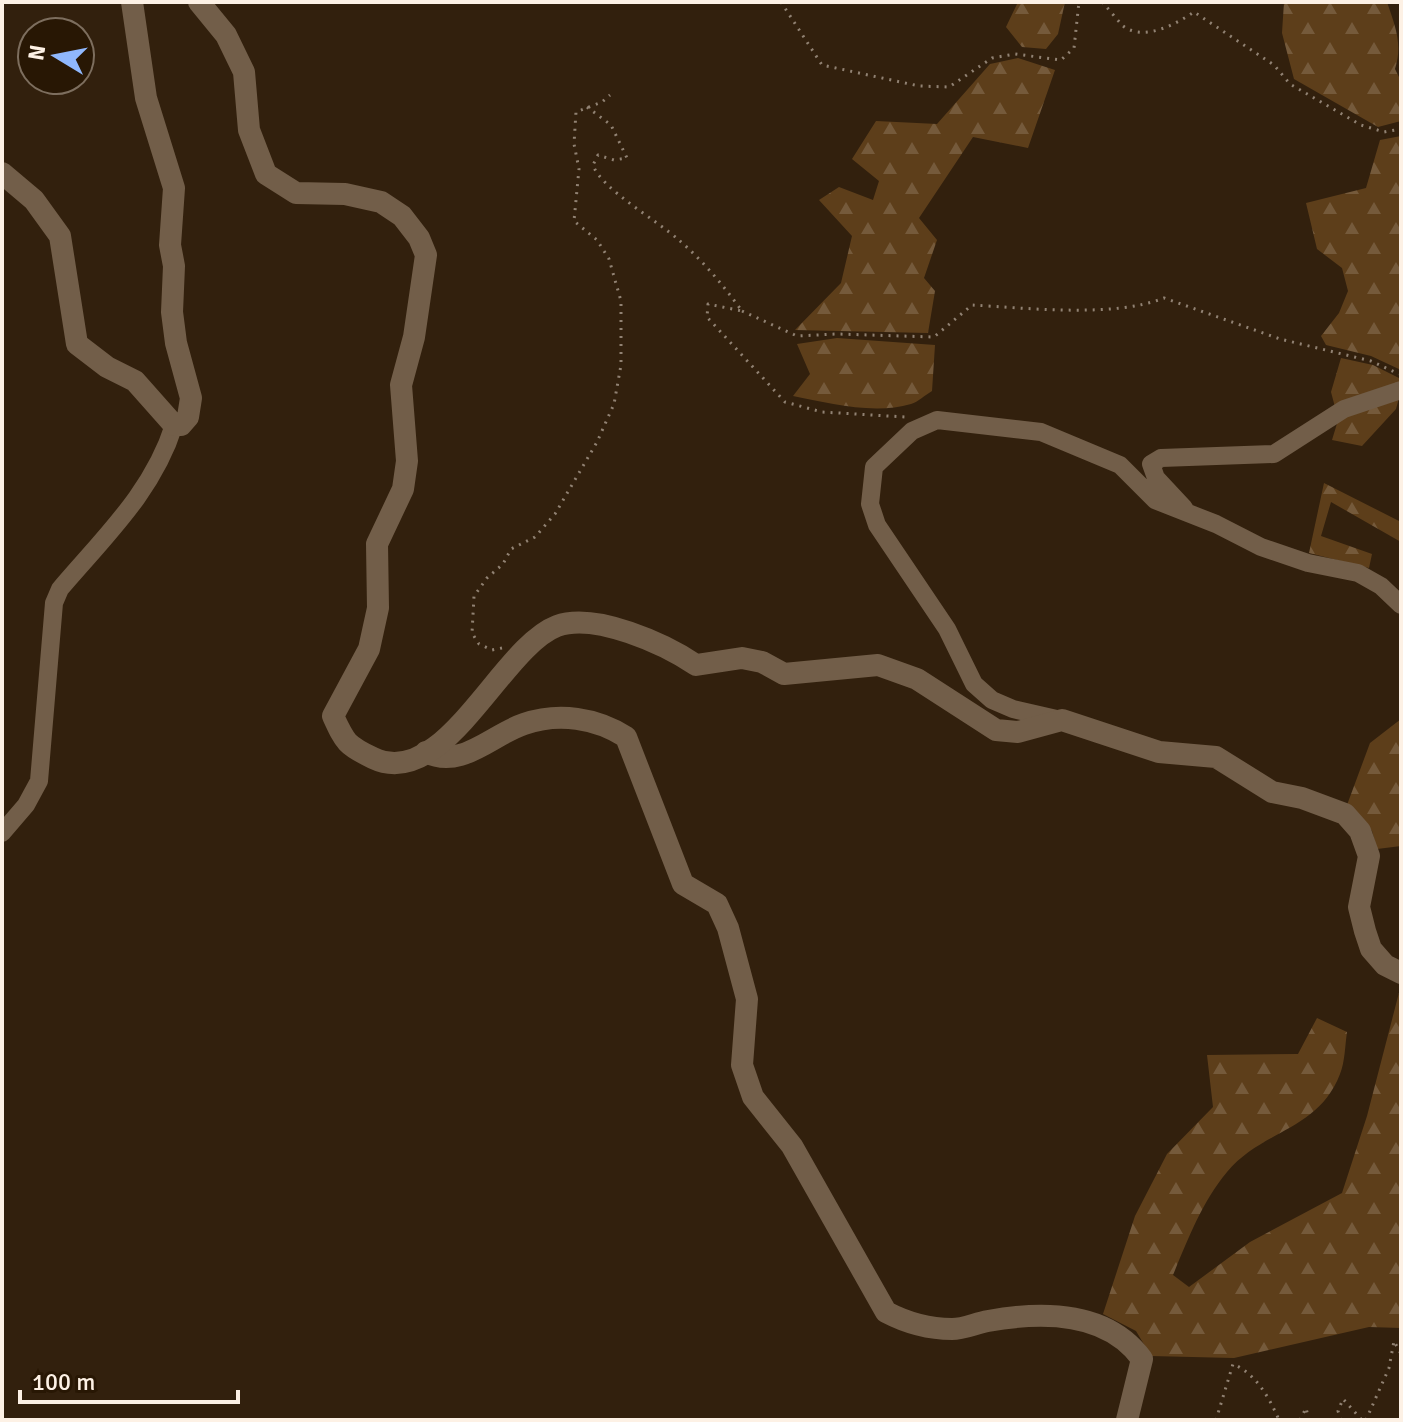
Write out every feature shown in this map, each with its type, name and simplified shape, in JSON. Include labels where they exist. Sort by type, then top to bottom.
[{"type":"main road","points":[[2,173],[34,200],[60,236],[77,344],[107,367],[135,381],[174,425],[181,425],[188,417],[191,398],[172,312],[174,266],[170,245],[174,188],[146,98],[132,2]]},
{"type":"main road","points":[[199,2],[226,35],[244,72],[249,130],[266,174],[296,193],[345,194],[381,202],[402,216],[419,238],[426,255],[414,337],[401,385],[407,461],[403,489],[377,544],[375,584],[378,608],[369,649],[333,716],[346,745],[380,761],[397,763],[426,752],[461,723],[525,648],[539,635],[561,625],[598,626],[663,646],[696,665],[742,658],[762,662],[784,674],[878,665],[917,679],[996,730],[1018,732],[1062,720],[1159,752],[1216,757],[1272,792],[1302,798],[1345,814],[1360,831],[1369,856],[1359,907],[1371,949],[1385,965],[1401,973]]},
{"type":"main road","points":[[426,752],[442,760],[461,756],[525,723],[583,718],[606,724],[626,737],[683,884],[717,904],[728,928],[747,999],[741,1039],[742,1065],[753,1097],[792,1146],[886,1312],[929,1328],[956,1329],[1018,1316],[1049,1315],[1106,1327],[1129,1340],[1142,1359],[1127,1420]]},
{"type":"street","points":[[1185,510],[1156,478],[1151,464],[1161,458],[1274,454],[1344,409],[1401,390]]},
{"type":"street","points":[[1062,720],[1013,709],[992,700],[974,684],[947,629],[877,525],[870,504],[874,467],[912,431],[937,420],[1041,432],[1071,442],[1120,465],[1155,500],[1185,510],[1261,547],[1308,563],[1358,573],[1381,586],[1401,605]]},
{"type":"street","points":[[2,833],[26,805],[39,781],[54,603],[60,589],[140,498],[155,474],[174,425]]},
{"type":"path","points":[[781,2],[822,65],[919,86],[949,87],[992,58],[1015,54],[1061,60],[1074,48],[1079,2]]},
{"type":"path","points":[[1102,2],[1125,28],[1144,33],[1174,25],[1194,12],[1274,65],[1290,84],[1361,125],[1384,132],[1401,129]]},
{"type":"path","points":[[525,648],[510,646],[492,650],[479,644],[472,633],[474,596],[511,549],[535,537],[555,514],[609,416],[621,365],[622,310],[609,259],[597,240],[574,221],[579,169],[574,122],[576,112],[602,102],[610,95]]},
{"type":"path","points":[[585,106],[611,125],[627,158],[614,160],[598,155],[593,165],[598,179],[648,213],[682,243],[719,280],[742,311]]},
{"type":"path","points":[[937,420],[822,412],[785,402],[707,317],[708,304],[742,311],[797,336],[934,337],[972,305],[1117,309],[1144,306],[1164,298],[1280,339],[1371,361],[1401,375]]},
{"type":"path","points":[[1341,1420],[1338,1411],[1343,1399],[1364,1420],[1389,1368],[1394,1341],[1401,1354]]},
{"type":"path","points":[[1216,1420],[1233,1364],[1245,1369],[1256,1381],[1279,1420]]},
{"type":"path","points":[[1300,1420],[1306,1408],[1309,1420]]},
{"type":"green space","points":[[1018,2],[1065,2],[1058,34],[1046,49],[1022,47],[1006,27]]},
{"type":"green space","points":[[1284,2],[1387,2],[1398,43],[1395,69],[1401,81],[1401,121],[1378,127],[1294,79],[1282,33]]},
{"type":"green space","points":[[1018,58],[1055,70],[1028,148],[973,137],[919,218],[937,240],[924,278],[935,291],[928,333],[795,330],[841,283],[852,236],[819,200],[839,187],[873,200],[879,181],[852,159],[876,121],[937,124],[990,64]]},
{"type":"green space","points":[[1401,136],[1401,370],[1371,356],[1326,345],[1321,336],[1339,313],[1348,291],[1342,268],[1317,249],[1306,203],[1366,188],[1380,140]]},
{"type":"green space","points":[[837,338],[935,345],[932,391],[911,404],[882,408],[851,407],[793,396],[810,374],[797,344]]},
{"type":"green space","points":[[1341,358],[1373,365],[1399,378],[1401,386],[1335,407],[1331,392]]},
{"type":"green space","points":[[1399,398],[1396,409],[1362,446],[1332,440],[1339,417]]},
{"type":"green space","points":[[1324,483],[1401,522],[1401,542],[1331,502],[1321,536],[1372,554],[1369,568],[1309,553]]},
{"type":"green space","points":[[1401,719],[1401,846],[1377,849],[1372,831],[1347,805],[1370,743]]},
{"type":"green space","points":[[1401,985],[1401,1328],[1369,1327],[1234,1358],[1151,1356],[1136,1331],[1103,1314],[1135,1216],[1167,1154],[1213,1107],[1207,1055],[1298,1054],[1317,1018],[1347,1032],[1342,1069],[1330,1093],[1304,1119],[1241,1158],[1210,1196],[1173,1275],[1189,1287],[1250,1242],[1342,1193],[1367,1116]]}]
